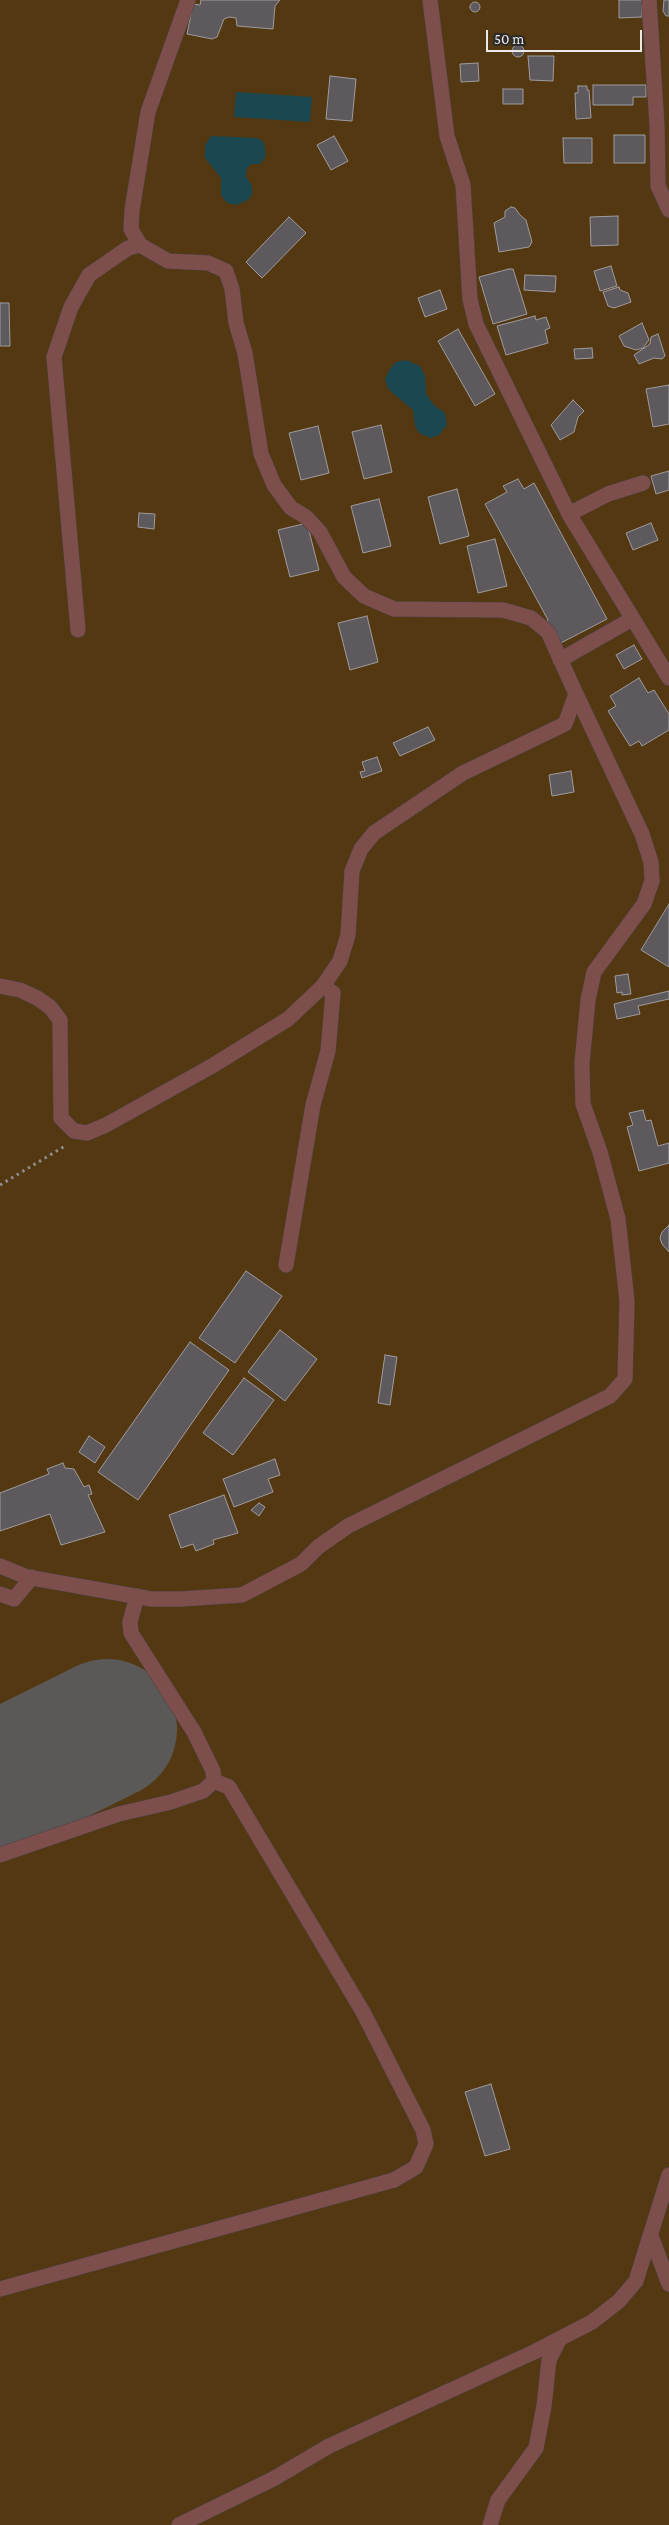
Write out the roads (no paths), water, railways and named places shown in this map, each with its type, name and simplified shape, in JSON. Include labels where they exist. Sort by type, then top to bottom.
[{"type":"street","points":[[0,1566],[32,1578],[150,1599],[180,1599],[242,1594],[301,1564],[318,1547],[348,1526],[610,1396],[625,1378],[627,1302],[618,1219],[600,1152],[583,1104],[582,1063],[588,1000],[594,972],[644,904],[652,881],[651,862],[642,834],[548,632],[531,618],[504,610],[394,609],[364,596],[344,577],[320,532],[306,517],[291,508],[274,486],[261,454],[245,354],[236,323],[232,289],[226,271],[208,263],[168,261],[140,245],[131,229],[132,210],[148,112],[188,0]]},
{"type":"street","points":[[430,0],[447,136],[463,185],[470,299],[476,324],[569,514],[632,619],[667,671]]},
{"type":"street","points":[[649,0],[657,126],[658,186],[669,210]]},
{"type":"street","points":[[78,630],[54,357],[71,307],[89,275],[128,248],[140,245]]},
{"type":"street","points":[[569,514],[608,494],[642,483]]},
{"type":"street","points":[[560,660],[632,619]]},
{"type":"street","points":[[0,986],[20,990],[37,998],[50,1007],[60,1020],[61,1118],[74,1131],[87,1133],[212,1066],[279,1024],[323,986],[340,961],[348,935],[352,871],[361,849],[374,833],[463,773],[565,724],[576,694]]},
{"type":"street","points":[[286,1264],[312,1114],[330,1035],[333,993],[323,986]]},
{"type":"street","points":[[0,1594],[14,1599],[32,1578]]},
{"type":"street","points":[[137,1596],[130,1622],[130,1633],[194,1732],[213,1770],[214,1780]]},
{"type":"street","points":[[0,1855],[119,1814],[171,1802],[203,1791],[214,1780]]},
{"type":"street","points":[[0,2289],[394,2180],[416,2167],[423,2154],[426,2144],[423,2130],[363,2012],[229,1787],[214,1780]]},
{"type":"street","points":[[179,2525],[273,2479],[329,2446],[558,2340],[592,2322],[619,2301],[636,2281],[669,2175]]},
{"type":"street","points":[[651,2236],[669,2284]]},
{"type":"street","points":[[490,2525],[498,2500],[536,2448],[544,2406],[549,2360],[558,2340]]},
{"type":"water","points":[[236,92],[312,97],[310,122],[234,117]]},
{"type":"water","points":[[211,136],[258,138],[264,143],[266,156],[260,164],[252,164],[247,168],[246,176],[252,186],[252,194],[248,200],[237,205],[227,203],[221,195],[221,178],[205,158],[205,145]]},
{"type":"water","points":[[406,360],[420,366],[425,376],[426,394],[434,405],[445,413],[447,425],[439,435],[431,438],[419,433],[415,426],[413,410],[388,389],[385,379],[389,370],[396,362]]}]
